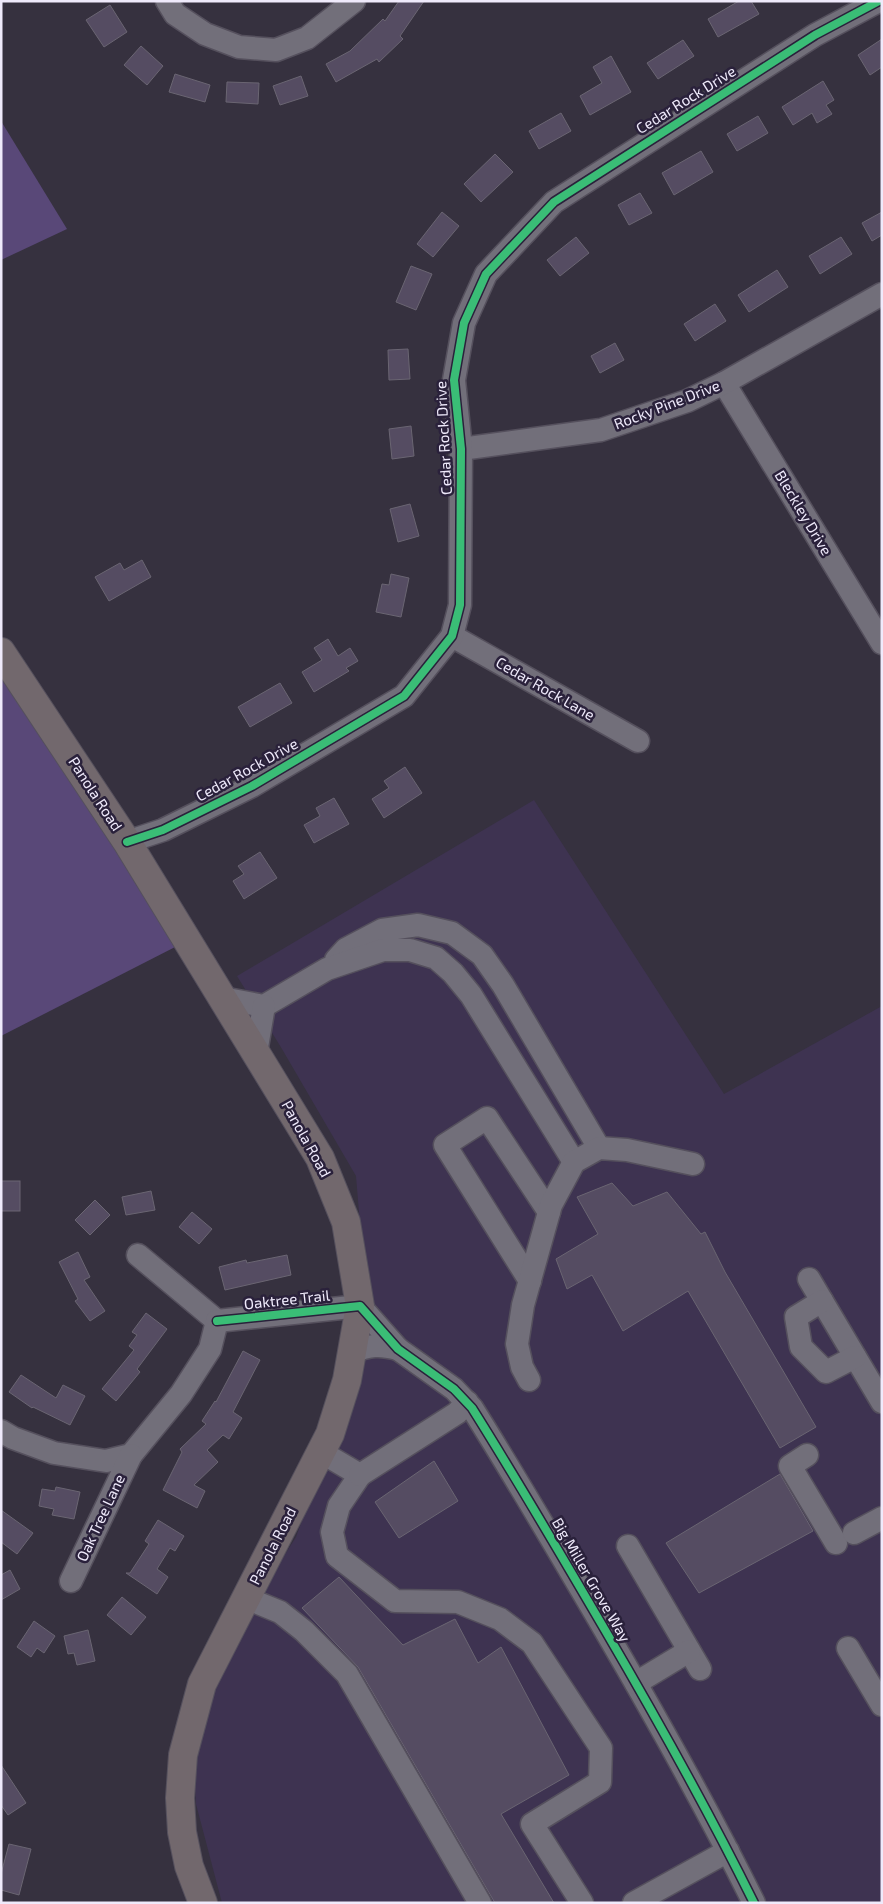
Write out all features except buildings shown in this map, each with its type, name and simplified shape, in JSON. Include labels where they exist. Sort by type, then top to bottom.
[{"type":"main road","name":"Panola Road","points":[[1,652],[127,842],[320,1158],[346,1222],[360,1306],[345,1389],[330,1434],[202,1684],[183,1755],[180,1798],[182,1832],[189,1866],[203,1903]]},
{"type":"street","points":[[167,1],[175,14],[205,34],[239,47],[276,50],[307,38],[354,1]]},
{"type":"street","name":"Cedar Rock Drive","points":[[127,842],[163,830],[252,786],[404,696],[452,636],[460,605],[461,449],[454,380],[464,323],[486,274],[554,202],[816,35],[879,1]]},
{"type":"street","name":"Rocky Pine Drive","points":[[461,449],[602,430],[686,401],[724,383],[882,294]]},
{"type":"street","name":"Bleckley Drive","points":[[724,383],[882,643]]},
{"type":"street","name":"Cedar Rock Lane","points":[[452,636],[638,741]]},
{"type":"street","points":[[327,969],[346,949],[382,930],[418,925],[452,933],[482,955],[499,979],[598,1148]]},
{"type":"street","points":[[222,998],[264,1006],[327,969],[383,950],[410,950],[436,958],[453,973],[472,995],[574,1162]]},
{"type":"street","points":[[472,995],[499,979]]},
{"type":"street","points":[[256,1053],[264,1006]]},
{"type":"street","points":[[530,1281],[445,1145],[487,1118],[549,1212]]},
{"type":"street","points":[[530,1380],[522,1367],[516,1344],[523,1305],[549,1212],[555,1196],[574,1162],[598,1148],[627,1150],[693,1164]]},
{"type":"street","points":[[1,1430],[13,1438],[54,1453],[106,1461],[131,1454],[181,1394],[210,1349],[217,1321],[138,1255]]},
{"type":"street","points":[[809,1279],[855,1357],[880,1408]]},
{"type":"street","points":[[822,1301],[796,1317],[801,1347],[826,1372],[855,1357]]},
{"type":"street","name":"Oaktree Trail","points":[[217,1321],[360,1306]]},
{"type":"street","name":"Big Miller Grove Way","points":[[360,1306],[398,1349],[454,1389],[472,1408],[636,1683],[728,1851],[754,1903]]},
{"type":"street","points":[[352,1352],[369,1346],[386,1346],[398,1349]]},
{"type":"street","points":[[466,1402],[457,1413],[360,1474],[339,1506],[332,1532],[336,1556],[394,1601],[458,1602],[500,1620],[532,1644],[601,1748],[600,1782],[532,1824],[582,1903]]},
{"type":"street","points":[[321,1452],[360,1474]]},
{"type":"street","name":"Oak Tree Lane","points":[[71,1581],[131,1454]]},
{"type":"street","points":[[807,1455],[790,1466],[845,1538],[882,1518]]},
{"type":"street","points":[[628,1546],[695,1660],[636,1683]]},
{"type":"street","points":[[246,1598],[280,1612],[304,1630],[347,1674],[480,1903]]},
{"type":"street","points":[[848,1648],[882,1705]]},
{"type":"street","points":[[634,1903],[728,1851]]},
{"type":"shaded area","points":[[1,121],[67,229],[1,260]]},
{"type":"shaded area","points":[[1,672],[179,945],[1,1036]]},
{"type":"shaded area","points":[[534,800],[724,1094],[882,1006],[882,1903],[222,1903],[196,1804],[190,1705],[296,1537],[315,1485],[366,1296],[356,1176],[237,976]]},
{"type":"cycle path","points":[[127,842],[163,830],[252,786],[404,696],[452,636],[460,605],[461,449],[454,380],[464,323],[486,274],[554,202],[815,35],[879,1]]},
{"type":"cycle path","points":[[217,1321],[360,1306],[398,1349],[454,1389],[472,1408],[644,1697],[754,1903]]}]
